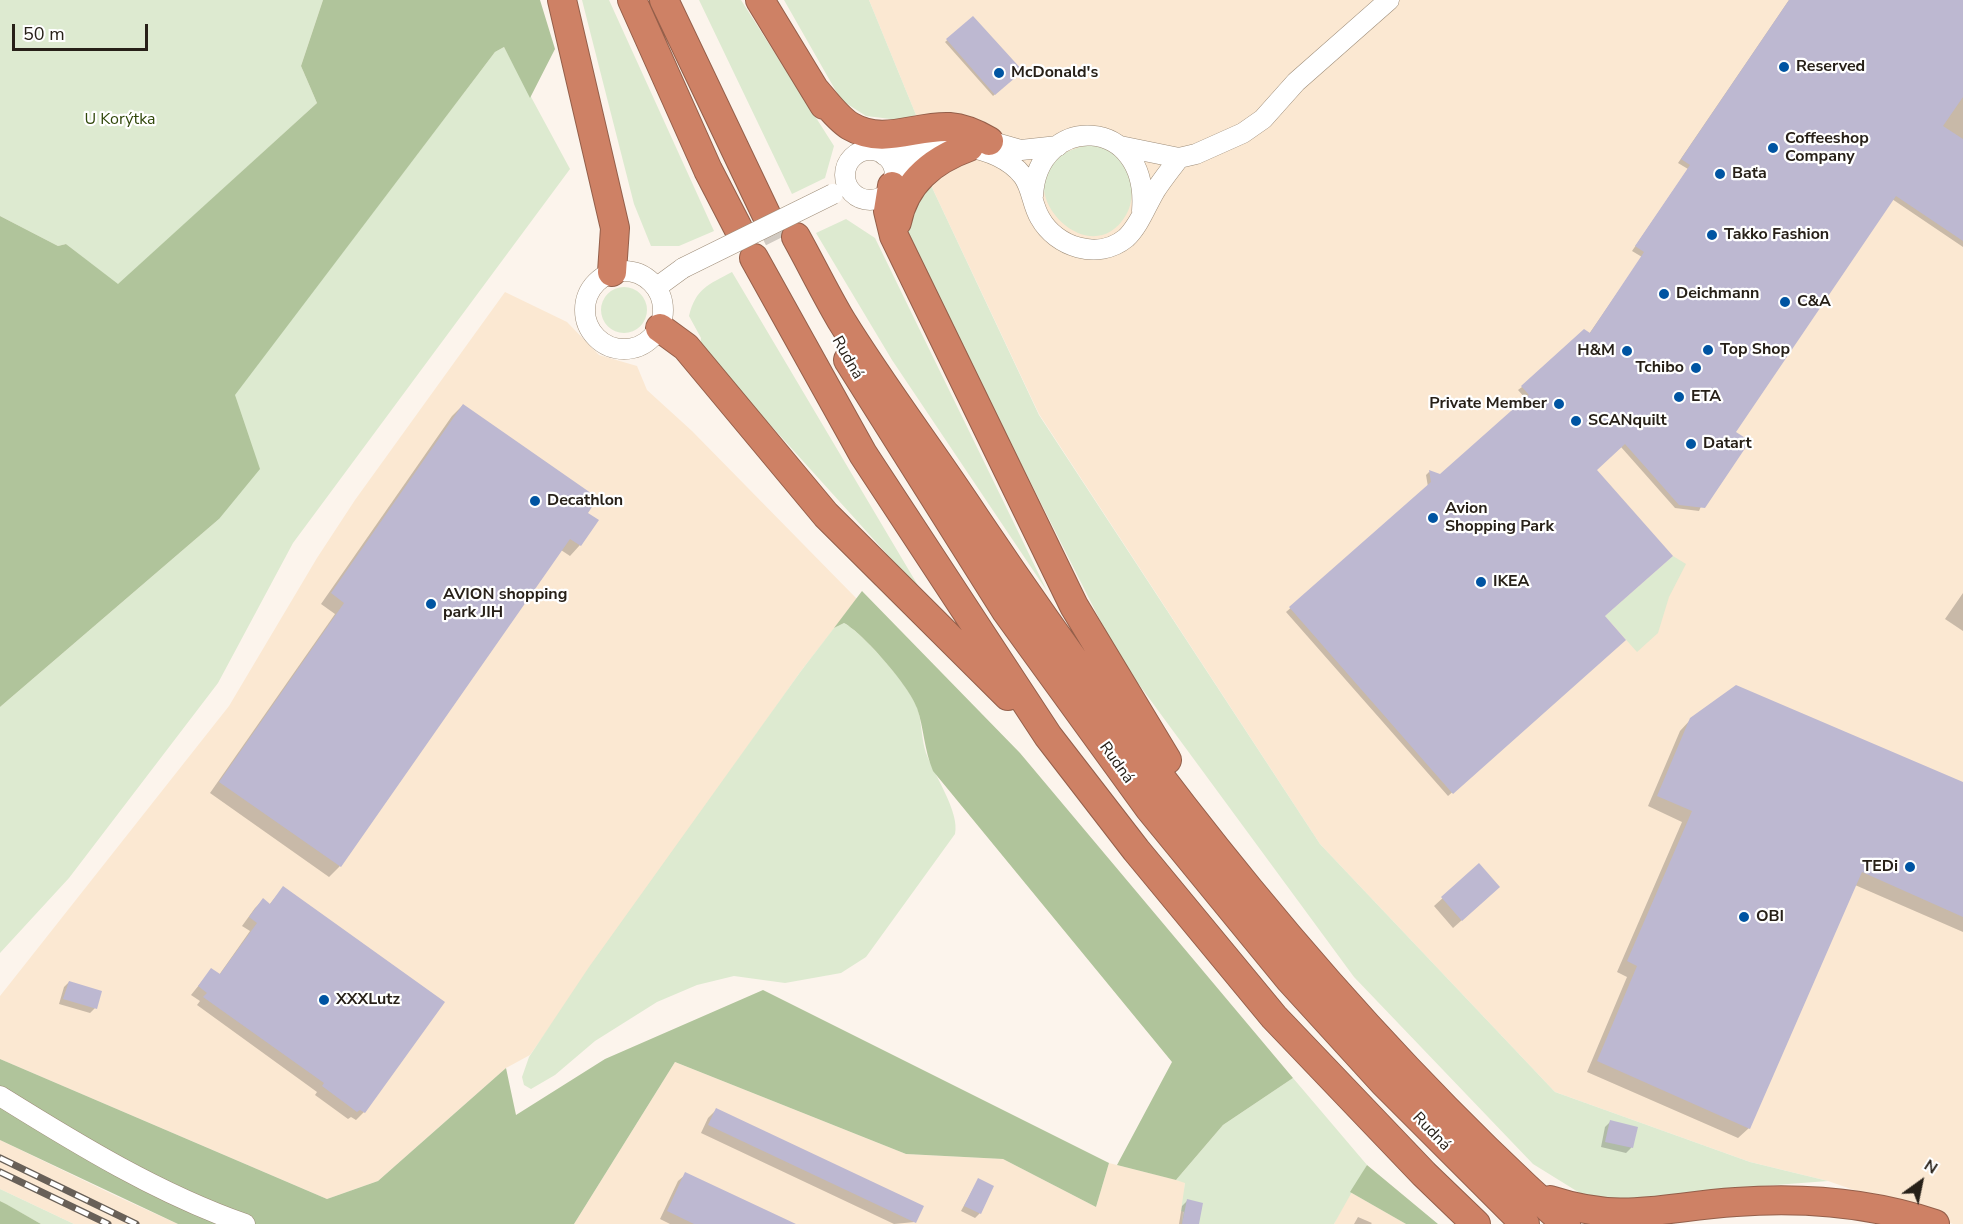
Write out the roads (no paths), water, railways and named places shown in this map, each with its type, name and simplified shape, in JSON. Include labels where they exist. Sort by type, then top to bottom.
[{"type":"highway","points":[[562,0],[615,228],[612,272]]},
{"type":"highway","points":[[632,0],[708,170],[738,228]]},
{"type":"highway","points":[[664,0],[684,46],[773,210]]},
{"type":"highway","points":[[760,0],[845,137],[877,153]]},
{"type":"highway","points":[[814,90],[849,126],[861,131],[891,136],[950,127],[970,131],[979,144],[945,156],[928,167],[914,182],[904,197],[894,236]]},
{"type":"highway","points":[[893,181],[888,211],[894,236],[1074,606],[1192,801],[1292,941],[1365,1025],[1512,1176],[1566,1224]]},
{"type":"highway","name":"Rudná","points":[[1292,941],[1178,801],[1062,646],[789,241],[869,397],[1006,611],[1149,808],[1290,981],[1399,1099],[1525,1224]]},
{"type":"highway","name":"Rudná","points":[[754,258],[863,454],[1048,736],[1136,850],[1274,1017],[1424,1174],[1476,1224]]},
{"type":"highway","points":[[660,328],[686,347],[826,515],[1048,736]]},
{"type":"highway","points":[[1512,1176],[1564,1208],[1604,1222],[1637,1222],[1723,1204],[1791,1199],[1838,1202],[1888,1211],[1935,1224]]},
{"type":"highway","points":[[1719,1224],[1767,1201]]},
{"type":"street","points":[[1033,196],[1034,176],[1041,164],[1058,146],[1070,139],[1096,136],[1120,146],[1179,158],[1226,142],[1252,128],[1296,82],[1389,0]]},
{"type":"street","points":[[657,287],[683,268],[841,191],[847,165],[857,154],[877,153],[951,136],[979,144],[1021,150],[1058,146]]},
{"type":"street","points":[[979,144],[986,151],[1014,167],[1024,177],[1033,196],[1038,215],[1056,238],[1083,249],[1113,245],[1125,238],[1136,227],[1179,158]]},
{"type":"street","points":[[841,191],[859,198],[873,200],[882,196],[893,181],[937,151],[979,144]]},
{"type":"street","points":[[1120,146],[1136,166],[1142,187],[1142,214]]},
{"type":"street","points":[[877,153],[893,167],[893,181]]},
{"type":"street","points":[[633,271],[646,277],[657,287],[664,307],[660,328],[644,344],[629,349],[614,348],[594,335],[587,322],[586,299],[599,280],[612,272],[633,271]]},
{"type":"street","points":[[0,1096],[40,1122],[204,1210],[244,1224]]},
{"type":"tunnel","points":[[766,214],[781,244]]},
{"type":"railway","points":[[0,1158],[136,1224]]},
{"type":"railway","points":[[0,1172],[108,1224]]},
{"type":"place","name":"Reserved","points":[[1784,67]]},
{"type":"place","name":"McDonald's","points":[[999,73]]},
{"type":"place","name":"Coffeeshop Company","points":[[1773,148]]},
{"type":"place","name":"Baťa","points":[[1720,174]]},
{"type":"place","name":"Takko Fashion","points":[[1712,235]]},
{"type":"place","name":"Deichmann","points":[[1664,294]]},
{"type":"place","name":"C&A","points":[[1785,302]]},
{"type":"place","name":"Top Shop","points":[[1708,350]]},
{"type":"place","name":"H&M","points":[[1627,351]]},
{"type":"place","name":"Tchibo","points":[[1696,368]]},
{"type":"place","name":"ETA","points":[[1679,397]]},
{"type":"place","name":"Private Member","points":[[1559,404]]},
{"type":"place","name":"SCANquilt","points":[[1576,421]]},
{"type":"place","name":"Datart","points":[[1691,444]]},
{"type":"place","name":"Decathlon","points":[[535,501]]},
{"type":"place","name":"Avion Shopping Park","points":[[1433,518]]},
{"type":"place","name":"IKEA","points":[[1481,582]]},
{"type":"place","name":"AVION shopping park JIH","points":[[431,604]]},
{"type":"place","name":"TEDi","points":[[1910,867]]},
{"type":"place","name":"OBI","points":[[1744,917]]},
{"type":"place","name":"XXXLutz","points":[[324,1000]]},
{"type":"park label","name":"U Korýtka","points":[[120,120]]}]
